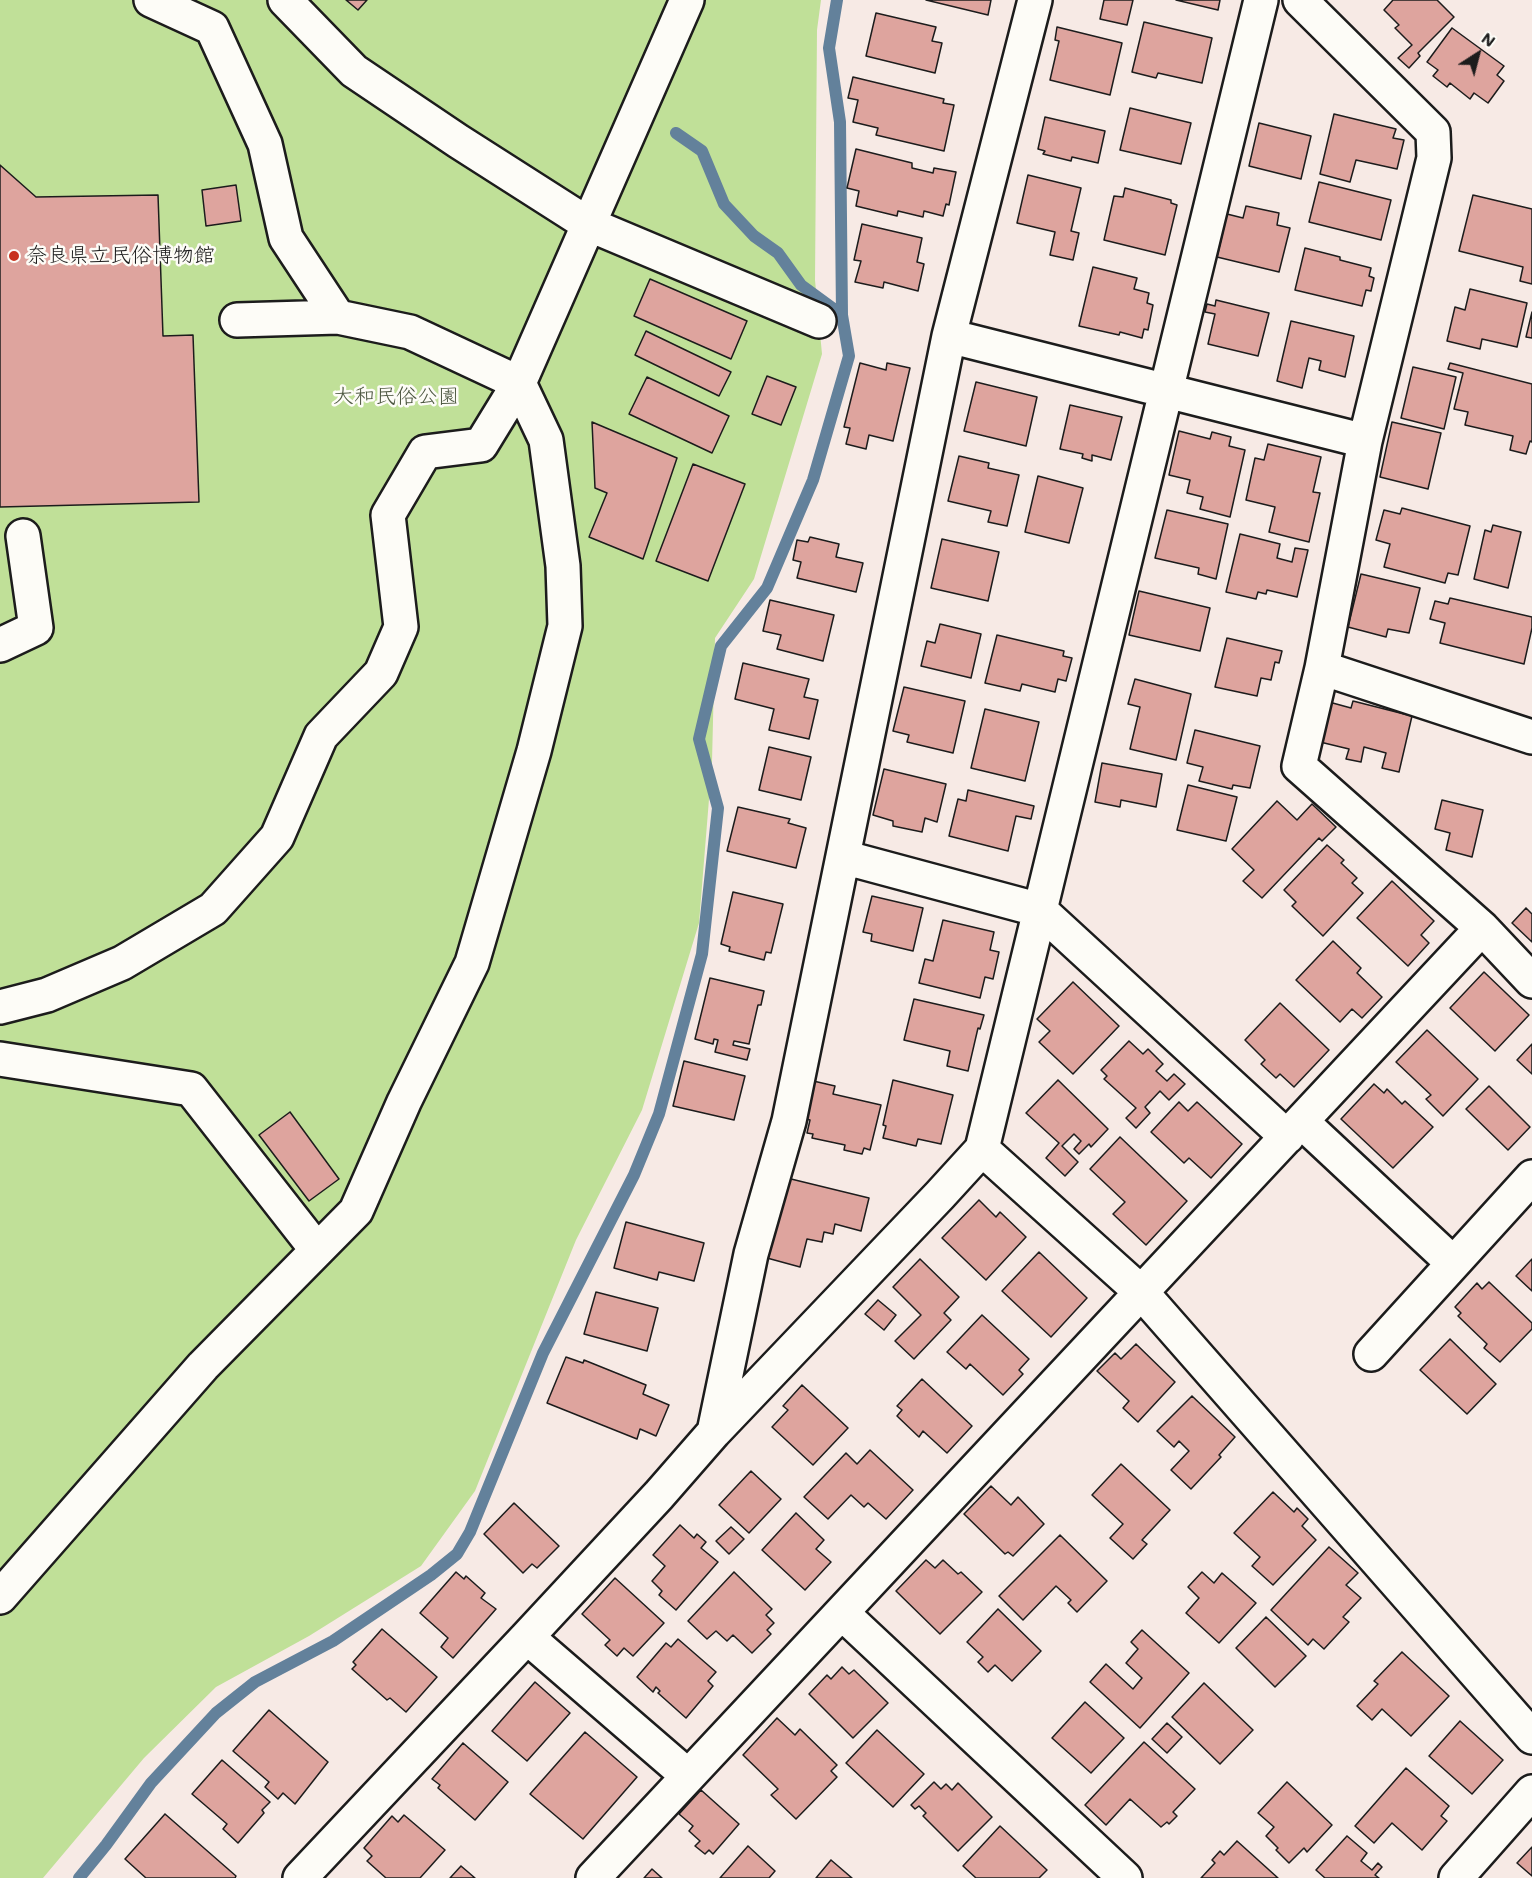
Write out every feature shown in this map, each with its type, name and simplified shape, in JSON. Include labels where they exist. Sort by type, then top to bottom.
[{"type":"street","points":[[151,0],[212,28],[265,144],[286,238],[338,317]]},
{"type":"street","points":[[285,0],[354,71],[588,224],[819,321]]},
{"type":"street","points":[[0,1007],[47,995],[122,963],[213,909],[277,837],[321,736],[381,673],[401,627],[388,515],[425,452],[481,445],[519,383],[687,0]]},
{"type":"street","points":[[714,1432],[751,1254],[789,1120],[949,336],[1035,0]]},
{"type":"street","points":[[300,1878],[659,1496],[714,1432],[982,1149],[1261,0]]},
{"type":"street","points":[[1300,0],[1433,132],[1434,158],[1365,441],[1322,668],[1299,766],[1482,928],[1532,981]]},
{"type":"street","points":[[0,1597],[202,1366],[356,1211],[404,1102],[472,963],[534,751],[565,626],[563,566],[546,440],[519,383],[410,332],[338,317],[237,320]]},
{"type":"street","points":[[949,336],[1365,441]]},
{"type":"street","points":[[0,645],[36,628],[23,536]]},
{"type":"street","points":[[1322,668],[1532,737]]},
{"type":"street","points":[[843,857],[1040,910],[1453,1263]]},
{"type":"street","points":[[593,1878],[1482,928]]},
{"type":"street","points":[[0,1059],[191,1089],[317,1250]]},
{"type":"street","points":[[982,1149],[1142,1293],[1532,1737]]},
{"type":"street","points":[[1371,1354],[1532,1177]]},
{"type":"street","points":[[842,1613],[1125,1878]]},
{"type":"street","points":[[527,1637],[688,1776]]},
{"type":"street","points":[[1456,1878],[1532,1792]]},
{"type":"green space","name":"大和民俗公園","points":[[0,0],[821,0],[817,30],[815,280],[822,354],[754,579],[715,638],[712,762],[699,923],[642,1110],[576,1240],[475,1491],[421,1566],[309,1636],[216,1687],[144,1758],[43,1878],[0,1878]]},
{"type":"building","points":[[346,0],[367,0],[358,10]]},
{"type":"building","points":[[926,0],[991,0],[988,15]]},
{"type":"building","points":[[1104,0],[1133,0],[1127,25],[1100,19]]},
{"type":"building","points":[[1176,0],[1220,0],[1218,10]]},
{"type":"building","points":[[1393,0],[1437,0],[1454,17],[1418,53],[1420,56],[1409,68],[1398,58],[1412,45],[1395,28],[1399,25],[1384,10]]},
{"type":"building","points":[[876,13],[936,27],[932,41],[942,43],[935,73],[866,56]]},
{"type":"building","points":[[1144,22],[1212,38],[1202,83],[1158,73],[1156,78],[1132,72]]},
{"type":"building","points":[[1057,27],[1122,43],[1110,95],[1050,80],[1059,41],[1055,40]]},
{"type":"building","points":[[1452,28],[1504,66],[1497,75],[1504,81],[1488,103],[1474,93],[1470,99],[1450,83],[1447,87],[1433,76],[1438,70],[1427,62]]},
{"type":"building","points":[[853,77],[944,99],[943,103],[954,105],[944,151],[876,135],[878,128],[853,122],[858,100],[848,98]]},
{"type":"building","points":[[1130,108],[1191,123],[1181,164],[1120,150]]},
{"type":"building","points":[[1334,114],[1396,129],[1393,138],[1404,140],[1397,169],[1356,160],[1350,182],[1320,174]]},
{"type":"building","points":[[1045,117],[1105,131],[1098,163],[1072,157],[1071,161],[1043,154],[1045,151],[1038,149]]},
{"type":"building","points":[[1259,123],[1311,136],[1301,179],[1249,166]]},
{"type":"building","points":[[856,149],[912,163],[912,168],[933,173],[934,168],[956,172],[949,205],[946,204],[943,216],[924,211],[923,217],[898,211],[897,216],[856,206],[859,191],[847,188]]},
{"type":"building","points":[[0,165],[36,197],[158,195],[163,336],[193,335],[199,502],[0,507]]},
{"type":"building","points":[[1028,175],[1081,188],[1071,231],[1079,233],[1073,260],[1050,255],[1055,232],[1017,223]]},
{"type":"building","points":[[1319,182],[1391,200],[1381,240],[1309,222]]},
{"type":"building","points":[[236,185],[241,221],[206,226],[202,190]]},
{"type":"building","points":[[1125,188],[1171,200],[1171,203],[1177,205],[1165,255],[1104,240],[1114,196],[1123,197]]},
{"type":"building","points":[[1473,195],[1532,209],[1532,284],[1520,281],[1523,267],[1459,251]]},
{"type":"building","points":[[1246,206],[1279,213],[1277,225],[1290,228],[1279,272],[1217,257],[1227,214],[1243,218]]},
{"type":"building","points":[[862,224],[922,238],[917,262],[924,264],[918,291],[884,282],[883,288],[855,282],[861,261],[854,260]]},
{"type":"building","points":[[1305,248],[1371,268],[1369,276],[1374,278],[1371,291],[1366,290],[1362,306],[1295,290]]},
{"type":"building","points":[[1093,267],[1137,278],[1134,289],[1149,293],[1147,303],[1153,305],[1148,330],[1144,329],[1142,338],[1079,326]]},
{"type":"building","points":[[650,279],[747,321],[731,359],[634,316]]},
{"type":"building","points":[[1470,289],[1527,303],[1517,347],[1482,339],[1480,349],[1447,341],[1455,307],[1465,310]]},
{"type":"building","points":[[1216,300],[1269,313],[1258,356],[1208,344],[1215,314],[1205,312],[1207,304],[1215,306]]},
{"type":"building","points":[[1532,312],[1532,338],[1526,337]]},
{"type":"building","points":[[1291,321],[1354,336],[1345,377],[1319,370],[1321,361],[1309,358],[1302,388],[1277,381]]},
{"type":"building","points":[[646,331],[731,372],[719,396],[635,355]]},
{"type":"building","points":[[860,363],[886,370],[887,363],[910,368],[893,441],[869,435],[866,449],[846,444],[850,428],[844,427]]},
{"type":"building","points":[[1450,363],[1532,384],[1532,442],[1530,441],[1526,454],[1510,450],[1513,436],[1465,425],[1468,412],[1454,409],[1463,373],[1448,369]]},
{"type":"building","points":[[1413,367],[1456,377],[1444,429],[1401,418]]},
{"type":"building","points":[[767,376],[796,387],[781,425],[752,414]]},
{"type":"building","points":[[647,377],[729,416],[712,453],[629,414]]},
{"type":"building","points":[[976,382],[1037,397],[1026,446],[964,431]]},
{"type":"building","points":[[1070,405],[1122,417],[1111,460],[1092,455],[1092,461],[1082,458],[1083,454],[1060,449]]},
{"type":"building","points":[[592,422],[677,458],[643,559],[589,537],[607,493],[595,488]]},
{"type":"building","points":[[1392,422],[1441,433],[1428,489],[1380,477]]},
{"type":"building","points":[[1179,431],[1210,439],[1212,432],[1231,437],[1229,446],[1245,450],[1230,517],[1200,509],[1203,497],[1187,493],[1190,480],[1169,475]]},
{"type":"building","points":[[1268,444],[1321,457],[1313,492],[1320,493],[1309,542],[1269,532],[1275,507],[1246,500],[1255,458],[1264,460]]},
{"type":"building","points":[[959,456],[989,463],[988,468],[1019,475],[1007,526],[988,522],[991,511],[948,501]]},
{"type":"building","points":[[693,464],[745,484],[708,581],[656,561]]},
{"type":"building","points":[[1038,476],[1083,488],[1069,543],[1025,532]]},
{"type":"building","points":[[1402,508],[1470,526],[1458,575],[1448,573],[1445,583],[1384,567],[1390,544],[1376,540],[1384,510],[1400,514]]},
{"type":"building","points":[[1167,510],[1228,524],[1216,579],[1198,574],[1199,568],[1155,558]]},
{"type":"building","points":[[1493,525],[1521,532],[1508,588],[1474,579],[1485,530],[1491,532]]},
{"type":"building","points":[[1240,534],[1280,544],[1277,558],[1292,562],[1295,548],[1308,550],[1297,597],[1267,590],[1266,594],[1258,592],[1256,599],[1226,592]]},
{"type":"building","points":[[810,537],[839,544],[836,557],[863,563],[856,592],[797,578],[801,562],[793,560],[797,540],[808,542]]},
{"type":"building","points":[[942,539],[999,552],[988,601],[931,588]]},
{"type":"building","points":[[1361,574],[1420,588],[1409,633],[1388,629],[1386,637],[1348,627]]},
{"type":"building","points":[[1139,591],[1210,608],[1200,651],[1129,635]]},
{"type":"building","points":[[1450,598],[1532,617],[1532,628],[1524,664],[1440,643],[1445,623],[1430,619],[1435,601],[1448,604]]},
{"type":"building","points":[[770,600],[834,615],[823,661],[777,649],[781,635],[763,631]]},
{"type":"building","points":[[940,624],[981,634],[971,678],[921,666],[927,641],[935,643]]},
{"type":"building","points":[[997,635],[1064,651],[1063,656],[1072,658],[1066,681],[1058,679],[1055,692],[1022,684],[1020,691],[985,683]]},
{"type":"building","points":[[1227,638],[1282,651],[1279,663],[1275,662],[1271,680],[1261,678],[1257,696],[1215,687]]},
{"type":"building","points":[[743,663],[809,679],[804,697],[818,700],[809,739],[769,730],[774,709],[735,699]]},
{"type":"building","points":[[1135,679],[1191,694],[1176,760],[1130,749],[1140,707],[1128,704]]},
{"type":"building","points":[[904,687],[965,701],[953,753],[907,742],[909,735],[893,731]]},
{"type":"building","points":[[1353,701],[1412,716],[1399,772],[1382,768],[1386,753],[1364,747],[1361,762],[1346,759],[1349,749],[1320,742],[1329,702],[1351,708]]},
{"type":"building","points":[[985,709],[1039,722],[1025,781],[971,768]]},
{"type":"building","points":[[1195,730],[1260,746],[1250,788],[1233,785],[1232,789],[1199,781],[1203,767],[1187,763]]},
{"type":"building","points":[[769,747],[811,757],[801,800],[759,790]]},
{"type":"building","points":[[1102,763],[1162,774],[1156,807],[1121,800],[1120,807],[1095,802]]},
{"type":"building","points":[[884,769],[946,784],[937,822],[925,818],[922,832],[893,826],[893,821],[873,815]]},
{"type":"building","points":[[1188,785],[1237,797],[1226,841],[1177,830]]},
{"type":"building","points":[[968,790],[1034,806],[1031,819],[1016,816],[1008,851],[949,836],[958,799],[966,801]]},
{"type":"building","points":[[1442,800],[1483,810],[1472,857],[1446,850],[1450,833],[1435,829]]},
{"type":"building","points":[[1277,801],[1297,820],[1312,804],[1336,827],[1322,841],[1319,838],[1262,898],[1243,881],[1254,870],[1232,849]]},
{"type":"building","points":[[738,807],[790,819],[788,823],[806,828],[796,868],[727,851]]},
{"type":"building","points":[[1327,845],[1344,860],[1341,863],[1357,878],[1352,883],[1363,893],[1323,936],[1292,906],[1296,902],[1284,890]]},
{"type":"building","points":[[1392,881],[1434,921],[1421,935],[1429,943],[1408,966],[1357,918]]},
{"type":"building","points":[[733,892],[783,904],[771,953],[766,952],[764,960],[729,951],[730,947],[721,944]]},
{"type":"building","points":[[872,896],[923,908],[913,951],[871,941],[872,934],[863,932]]},
{"type":"building","points":[[1526,908],[1532,914],[1532,942],[1512,923]]},
{"type":"building","points":[[943,920],[994,932],[990,950],[999,952],[993,979],[985,977],[980,998],[919,983],[925,959],[933,961]]},
{"type":"building","points":[[1333,941],[1361,968],[1357,973],[1382,997],[1362,1018],[1352,1009],[1340,1022],[1296,980]]},
{"type":"building","points":[[1484,972],[1529,1015],[1495,1051],[1450,1008]]},
{"type":"building","points":[[710,978],[764,991],[761,1005],[758,1005],[749,1044],[734,1041],[733,1045],[750,1049],[747,1060],[715,1052],[718,1040],[714,1039],[713,1044],[695,1039]]},
{"type":"building","points":[[1073,982],[1119,1026],[1073,1074],[1039,1042],[1050,1031],[1037,1019]]},
{"type":"building","points":[[914,999],[984,1015],[980,1029],[978,1028],[968,1071],[947,1066],[950,1051],[904,1040]]},
{"type":"building","points":[[1280,1003],[1329,1050],[1294,1087],[1280,1074],[1276,1078],[1261,1064],[1265,1060],[1245,1040]]},
{"type":"building","points":[[1427,1030],[1478,1079],[1443,1116],[1426,1099],[1431,1095],[1396,1062]]},
{"type":"building","points":[[1129,1041],[1143,1054],[1148,1049],[1163,1064],[1156,1071],[1167,1081],[1174,1074],[1185,1084],[1169,1100],[1160,1091],[1145,1107],[1150,1113],[1136,1128],[1126,1118],[1136,1108],[1104,1079],[1107,1076],[1101,1070]]},
{"type":"building","points":[[1532,1044],[1532,1074],[1517,1060]]},
{"type":"building","points":[[684,1061],[745,1076],[734,1120],[673,1106]]},
{"type":"building","points":[[809,1080],[835,1086],[833,1094],[881,1105],[870,1150],[864,1148],[862,1154],[844,1150],[845,1145],[812,1138],[813,1134],[807,1133],[810,1120],[802,1118]]},
{"type":"building","points":[[893,1080],[953,1095],[941,1144],[918,1139],[916,1146],[883,1138],[886,1126],[883,1125]]},
{"type":"building","points":[[1058,1080],[1108,1129],[1091,1147],[1089,1144],[1079,1154],[1074,1149],[1081,1141],[1074,1134],[1062,1146],[1078,1162],[1065,1176],[1046,1158],[1059,1143],[1026,1113]]},
{"type":"building","points":[[1374,1084],[1384,1093],[1387,1089],[1402,1104],[1405,1101],[1433,1127],[1393,1168],[1341,1119]]},
{"type":"building","points":[[1489,1086],[1530,1127],[1508,1150],[1466,1109]]},
{"type":"building","points":[[1179,1102],[1188,1111],[1197,1102],[1242,1144],[1211,1178],[1189,1158],[1184,1163],[1151,1132]]},
{"type":"building","points":[[290,1112],[339,1179],[309,1201],[259,1135]]},
{"type":"building","points":[[1120,1137],[1187,1201],[1146,1245],[1113,1214],[1125,1202],[1090,1169]]},
{"type":"building","points":[[787,1178],[869,1198],[861,1231],[835,1224],[833,1234],[824,1232],[822,1242],[807,1239],[800,1267],[767,1258]]},
{"type":"building","points":[[979,1200],[996,1217],[1000,1212],[1026,1237],[986,1280],[942,1238]]},
{"type":"building","points":[[626,1222],[704,1243],[694,1281],[659,1272],[657,1280],[614,1268]]},
{"type":"building","points":[[1039,1252],[1087,1298],[1051,1337],[1002,1291]]},
{"type":"building","points":[[920,1259],[959,1297],[944,1313],[951,1320],[914,1359],[895,1341],[921,1315],[893,1287]]},
{"type":"building","points":[[1532,1259],[1532,1291],[1516,1276]]},
{"type":"building","points":[[1489,1282],[1532,1323],[1532,1329],[1500,1362],[1484,1348],[1487,1344],[1458,1316],[1461,1313],[1455,1307],[1477,1283],[1482,1289]]},
{"type":"building","points":[[596,1292],[658,1308],[647,1351],[584,1334]]},
{"type":"building","points":[[878,1300],[896,1315],[884,1330],[865,1314]]},
{"type":"building","points":[[982,1315],[1029,1359],[1019,1370],[1023,1374],[1003,1395],[970,1364],[966,1369],[947,1352]]},
{"type":"building","points":[[1450,1339],[1496,1384],[1467,1414],[1420,1370]]},
{"type":"building","points":[[1136,1344],[1175,1382],[1138,1422],[1123,1408],[1129,1401],[1097,1371],[1115,1353],[1121,1359]]},
{"type":"building","points":[[566,1357],[583,1363],[584,1360],[646,1385],[643,1394],[669,1405],[656,1436],[640,1429],[637,1439],[547,1403]]},
{"type":"building","points":[[922,1379],[972,1426],[947,1453],[923,1431],[919,1437],[897,1416],[902,1410],[897,1406]]},
{"type":"building","points":[[802,1385],[848,1428],[813,1465],[772,1427],[788,1410],[783,1406]]},
{"type":"building","points":[[1192,1396],[1235,1437],[1219,1455],[1221,1457],[1191,1489],[1171,1470],[1189,1451],[1179,1441],[1174,1447],[1157,1431]]},
{"type":"building","points":[[870,1450],[913,1490],[886,1519],[868,1503],[864,1507],[851,1495],[828,1519],[804,1497],[846,1453],[857,1464]]},
{"type":"building","points":[[1121,1464],[1170,1510],[1142,1540],[1147,1544],[1133,1559],[1110,1538],[1123,1524],[1092,1495]]},
{"type":"building","points":[[751,1471],[781,1499],[749,1533],[719,1505]]},
{"type":"building","points":[[991,1486],[1011,1505],[1018,1497],[1044,1524],[1013,1556],[1008,1552],[1005,1554],[964,1514]]},
{"type":"building","points":[[1273,1492],[1294,1512],[1297,1508],[1308,1519],[1302,1526],[1316,1540],[1273,1585],[1252,1566],[1260,1557],[1234,1533]]},
{"type":"building","points":[[514,1503],[559,1546],[537,1568],[532,1564],[523,1573],[484,1534]]},
{"type":"building","points":[[796,1513],[824,1540],[816,1549],[831,1562],[805,1590],[762,1550]]},
{"type":"building","points":[[680,1525],[694,1538],[697,1534],[706,1542],[701,1548],[718,1562],[676,1610],[659,1595],[662,1591],[652,1581],[665,1566],[653,1555]]},
{"type":"building","points":[[731,1527],[744,1539],[729,1554],[716,1541]]},
{"type":"building","points":[[1060,1535],[1107,1581],[1077,1612],[1068,1603],[1071,1600],[1056,1586],[1023,1620],[999,1596]]},
{"type":"building","points":[[1329,1547],[1358,1573],[1346,1585],[1361,1598],[1343,1617],[1349,1622],[1324,1649],[1313,1639],[1308,1645],[1271,1610]]},
{"type":"building","points":[[926,1560],[935,1568],[943,1560],[958,1574],[961,1572],[982,1592],[940,1634],[896,1591]]},
{"type":"building","points":[[456,1572],[464,1579],[466,1576],[485,1593],[481,1598],[496,1609],[453,1658],[441,1647],[448,1638],[420,1613]]},
{"type":"building","points":[[734,1572],[772,1609],[766,1615],[774,1623],[767,1630],[771,1634],[752,1653],[733,1635],[727,1641],[716,1631],[707,1639],[688,1621]]},
{"type":"building","points":[[1202,1572],[1214,1583],[1222,1573],[1256,1603],[1219,1643],[1186,1613],[1199,1598],[1188,1587]]},
{"type":"building","points":[[615,1578],[664,1623],[633,1656],[624,1648],[617,1656],[605,1645],[610,1640],[582,1614]]},
{"type":"building","points":[[998,1609],[1041,1651],[1012,1681],[995,1665],[988,1672],[978,1662],[983,1657],[967,1642]]},
{"type":"building","points":[[1266,1617],[1306,1656],[1275,1687],[1236,1648]]},
{"type":"building","points":[[382,1629],[437,1677],[406,1712],[390,1698],[387,1700],[352,1669],[356,1665],[353,1662]]},
{"type":"building","points":[[1142,1630],[1189,1673],[1140,1728],[1090,1682],[1106,1664],[1133,1689],[1142,1678],[1126,1663],[1138,1649],[1131,1642]]},
{"type":"building","points":[[678,1639],[716,1672],[708,1681],[713,1686],[686,1718],[658,1693],[660,1691],[656,1687],[653,1692],[637,1677],[666,1643],[671,1647]]},
{"type":"building","points":[[1402,1652],[1449,1696],[1411,1736],[1382,1709],[1372,1720],[1357,1706],[1378,1684],[1374,1681]]},
{"type":"building","points":[[842,1667],[849,1674],[854,1670],[888,1703],[853,1738],[809,1694],[827,1675],[831,1679]]},
{"type":"building","points":[[535,1682],[570,1713],[527,1761],[492,1731]]},
{"type":"building","points":[[1204,1683],[1253,1730],[1220,1764],[1172,1717]]},
{"type":"building","points":[[1085,1702],[1124,1738],[1091,1773],[1052,1738]]},
{"type":"building","points":[[269,1710],[328,1762],[295,1804],[283,1793],[278,1799],[265,1787],[269,1782],[233,1751]]},
{"type":"building","points":[[777,1718],[795,1735],[800,1729],[837,1765],[831,1771],[837,1777],[796,1819],[771,1795],[778,1789],[743,1755]]},
{"type":"building","points":[[1460,1721],[1503,1760],[1472,1794],[1429,1756]]},
{"type":"building","points":[[1167,1723],[1182,1737],[1167,1753],[1152,1739]]},
{"type":"building","points":[[877,1730],[924,1774],[893,1807],[846,1763]]},
{"type":"building","points":[[585,1732],[637,1777],[583,1839],[530,1794]]},
{"type":"building","points":[[1144,1742],[1195,1789],[1173,1812],[1177,1816],[1169,1824],[1167,1822],[1161,1827],[1130,1799],[1106,1825],[1085,1805]]},
{"type":"building","points":[[463,1743],[508,1782],[475,1820],[438,1788],[440,1785],[432,1779]]},
{"type":"building","points":[[222,1760],[270,1802],[262,1810],[264,1813],[238,1843],[223,1829],[227,1824],[192,1794]]},
{"type":"building","points":[[1406,1768],[1449,1806],[1441,1816],[1447,1821],[1422,1850],[1392,1823],[1374,1843],[1355,1826]]},
{"type":"building","points":[[934,1782],[941,1789],[946,1784],[952,1790],[958,1783],[992,1817],[958,1851],[923,1816],[926,1813],[919,1806],[915,1809],[911,1805]]},
{"type":"building","points":[[1287,1782],[1332,1825],[1307,1852],[1304,1848],[1289,1863],[1266,1836],[1274,1827],[1258,1813]]},
{"type":"building","points":[[701,1790],[739,1824],[713,1854],[709,1850],[705,1854],[695,1846],[700,1841],[689,1831],[693,1826],[679,1814]]},
{"type":"building","points":[[165,1814],[236,1876],[235,1878],[146,1878],[125,1859]]},
{"type":"building","points":[[404,1815],[445,1850],[420,1878],[386,1878],[367,1861],[372,1856],[364,1848],[392,1816],[398,1822]]},
{"type":"building","points":[[1000,1826],[1047,1870],[1039,1878],[976,1878],[963,1866]]},
{"type":"building","points":[[1347,1836],[1367,1853],[1361,1861],[1372,1870],[1378,1863],[1382,1867],[1375,1875],[1379,1878],[1325,1878],[1316,1870]]},
{"type":"building","points":[[1237,1841],[1278,1878],[1201,1878],[1215,1863],[1212,1860],[1220,1851],[1224,1855]]},
{"type":"building","points":[[748,1846],[775,1871],[769,1878],[720,1878]]},
{"type":"building","points":[[1532,1847],[1532,1876],[1517,1863]]},
{"type":"building","points":[[831,1860],[852,1878],[816,1878]]},
{"type":"building","points":[[461,1866],[475,1878],[450,1878]]},
{"type":"building","points":[[652,1869],[662,1878],[644,1878]]},
{"type":"waterway","points":[[79,1878],[151,1783],[216,1713],[255,1682],[333,1641],[431,1575],[457,1554],[470,1532],[543,1353],[634,1175],[659,1114],[702,954],[718,808],[699,739],[721,646],[767,588],[813,480],[849,356],[842,315],[840,122],[829,48],[837,0]]},
{"type":"waterway","points":[[676,133],[702,151],[724,204],[754,236],[778,253],[801,285],[842,315]]},
{"type":"place","name":"奈良県立民俗博物館","points":[[14,256]]}]
